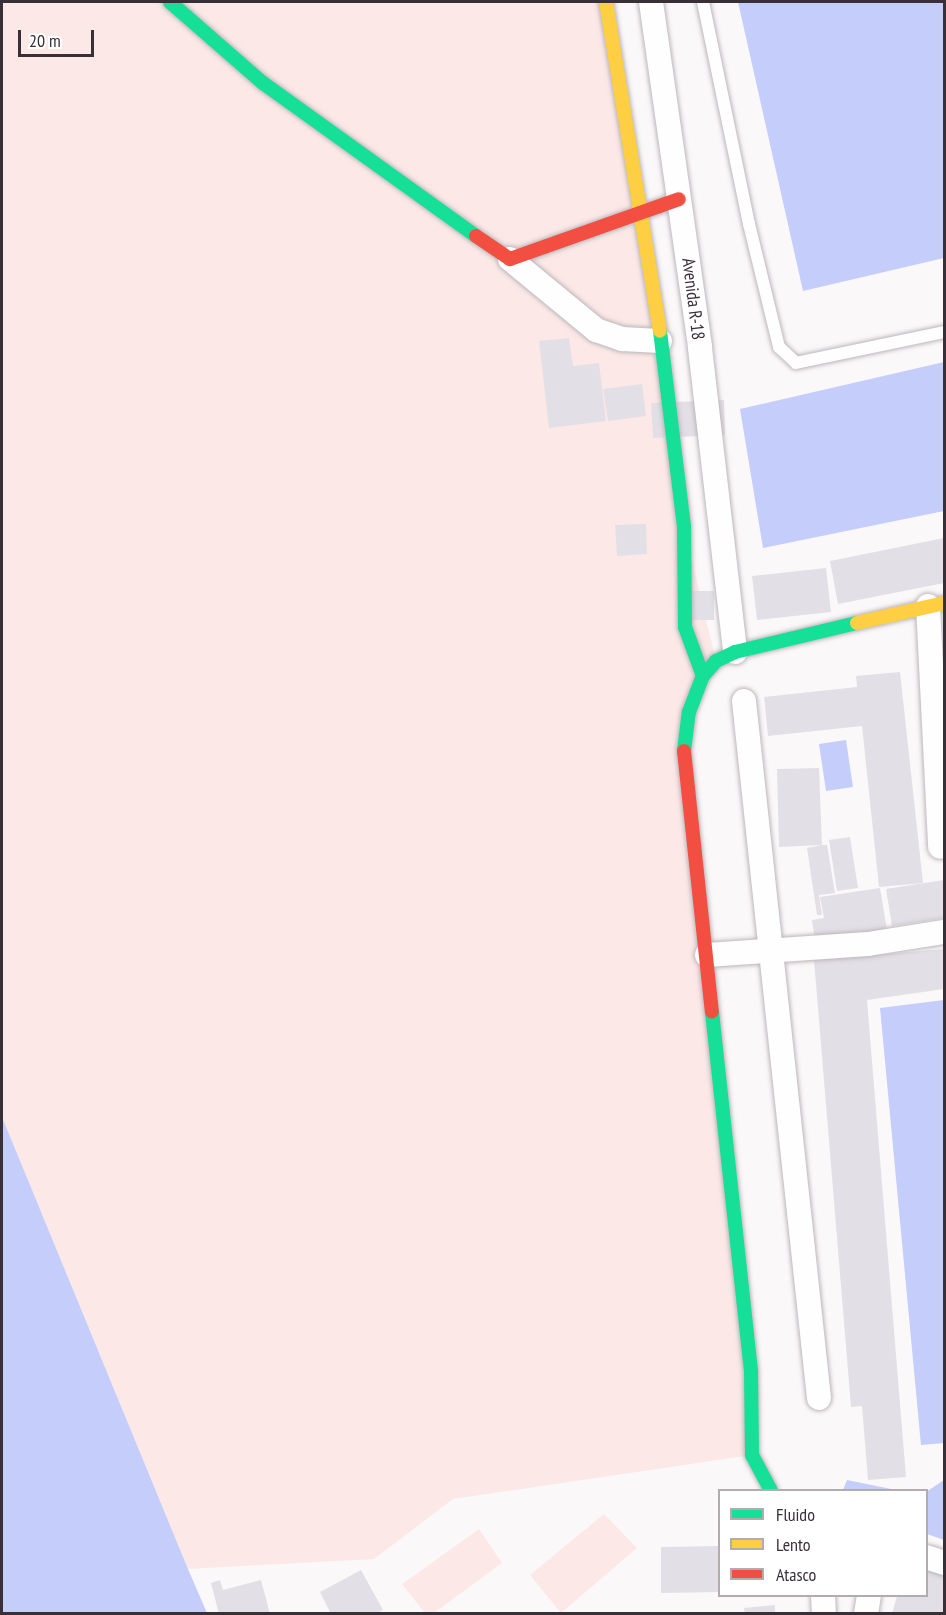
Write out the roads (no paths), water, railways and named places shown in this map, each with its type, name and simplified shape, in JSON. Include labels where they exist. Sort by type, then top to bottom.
[{"type":"street","points":[[170,2],[263,83],[338,140],[510,259],[596,330],[622,339],[662,348],[684,527],[685,627],[703,676]]},
{"type":"street","name":"Avenida R-18","points":[[606,2],[662,348],[700,348],[651,2]]},
{"type":"street","points":[[510,259],[678,199]]},
{"type":"street","points":[[700,348],[735,652]]},
{"type":"street","points":[[770,1489],[752,1455],[751,1372],[684,750],[688,712],[703,676],[716,661],[735,652],[936,605],[940,847]]},
{"type":"street","points":[[744,701],[819,1398]]},
{"type":"street","points":[[706,955],[868,944],[945,932]]},
{"type":"street","points":[[928,1557],[945,1563]]},
{"type":"street","points":[[823,1597],[824,1614]]},
{"type":"street","points":[[866,1614],[870,1597]]},
{"type":"lane","points":[[704,2],[749,224],[779,347],[796,363],[945,332]]},
{"type":"water","points":[[738,2],[944,2],[944,258],[803,291]]},
{"type":"water","points":[[944,362],[944,511],[763,548],[740,409]]},
{"type":"water","points":[[846,740],[853,787],[826,791],[819,744]]},
{"type":"water","points":[[944,1000],[944,1443],[921,1445],[880,1008]]},
{"type":"water","points":[[2,1117],[188,1569],[207,1613],[2,1613]]},
{"type":"water","points":[[847,1480],[891,1489],[843,1489]]},
{"type":"water","points":[[944,1480],[944,1540],[928,1534],[928,1491]]}]
